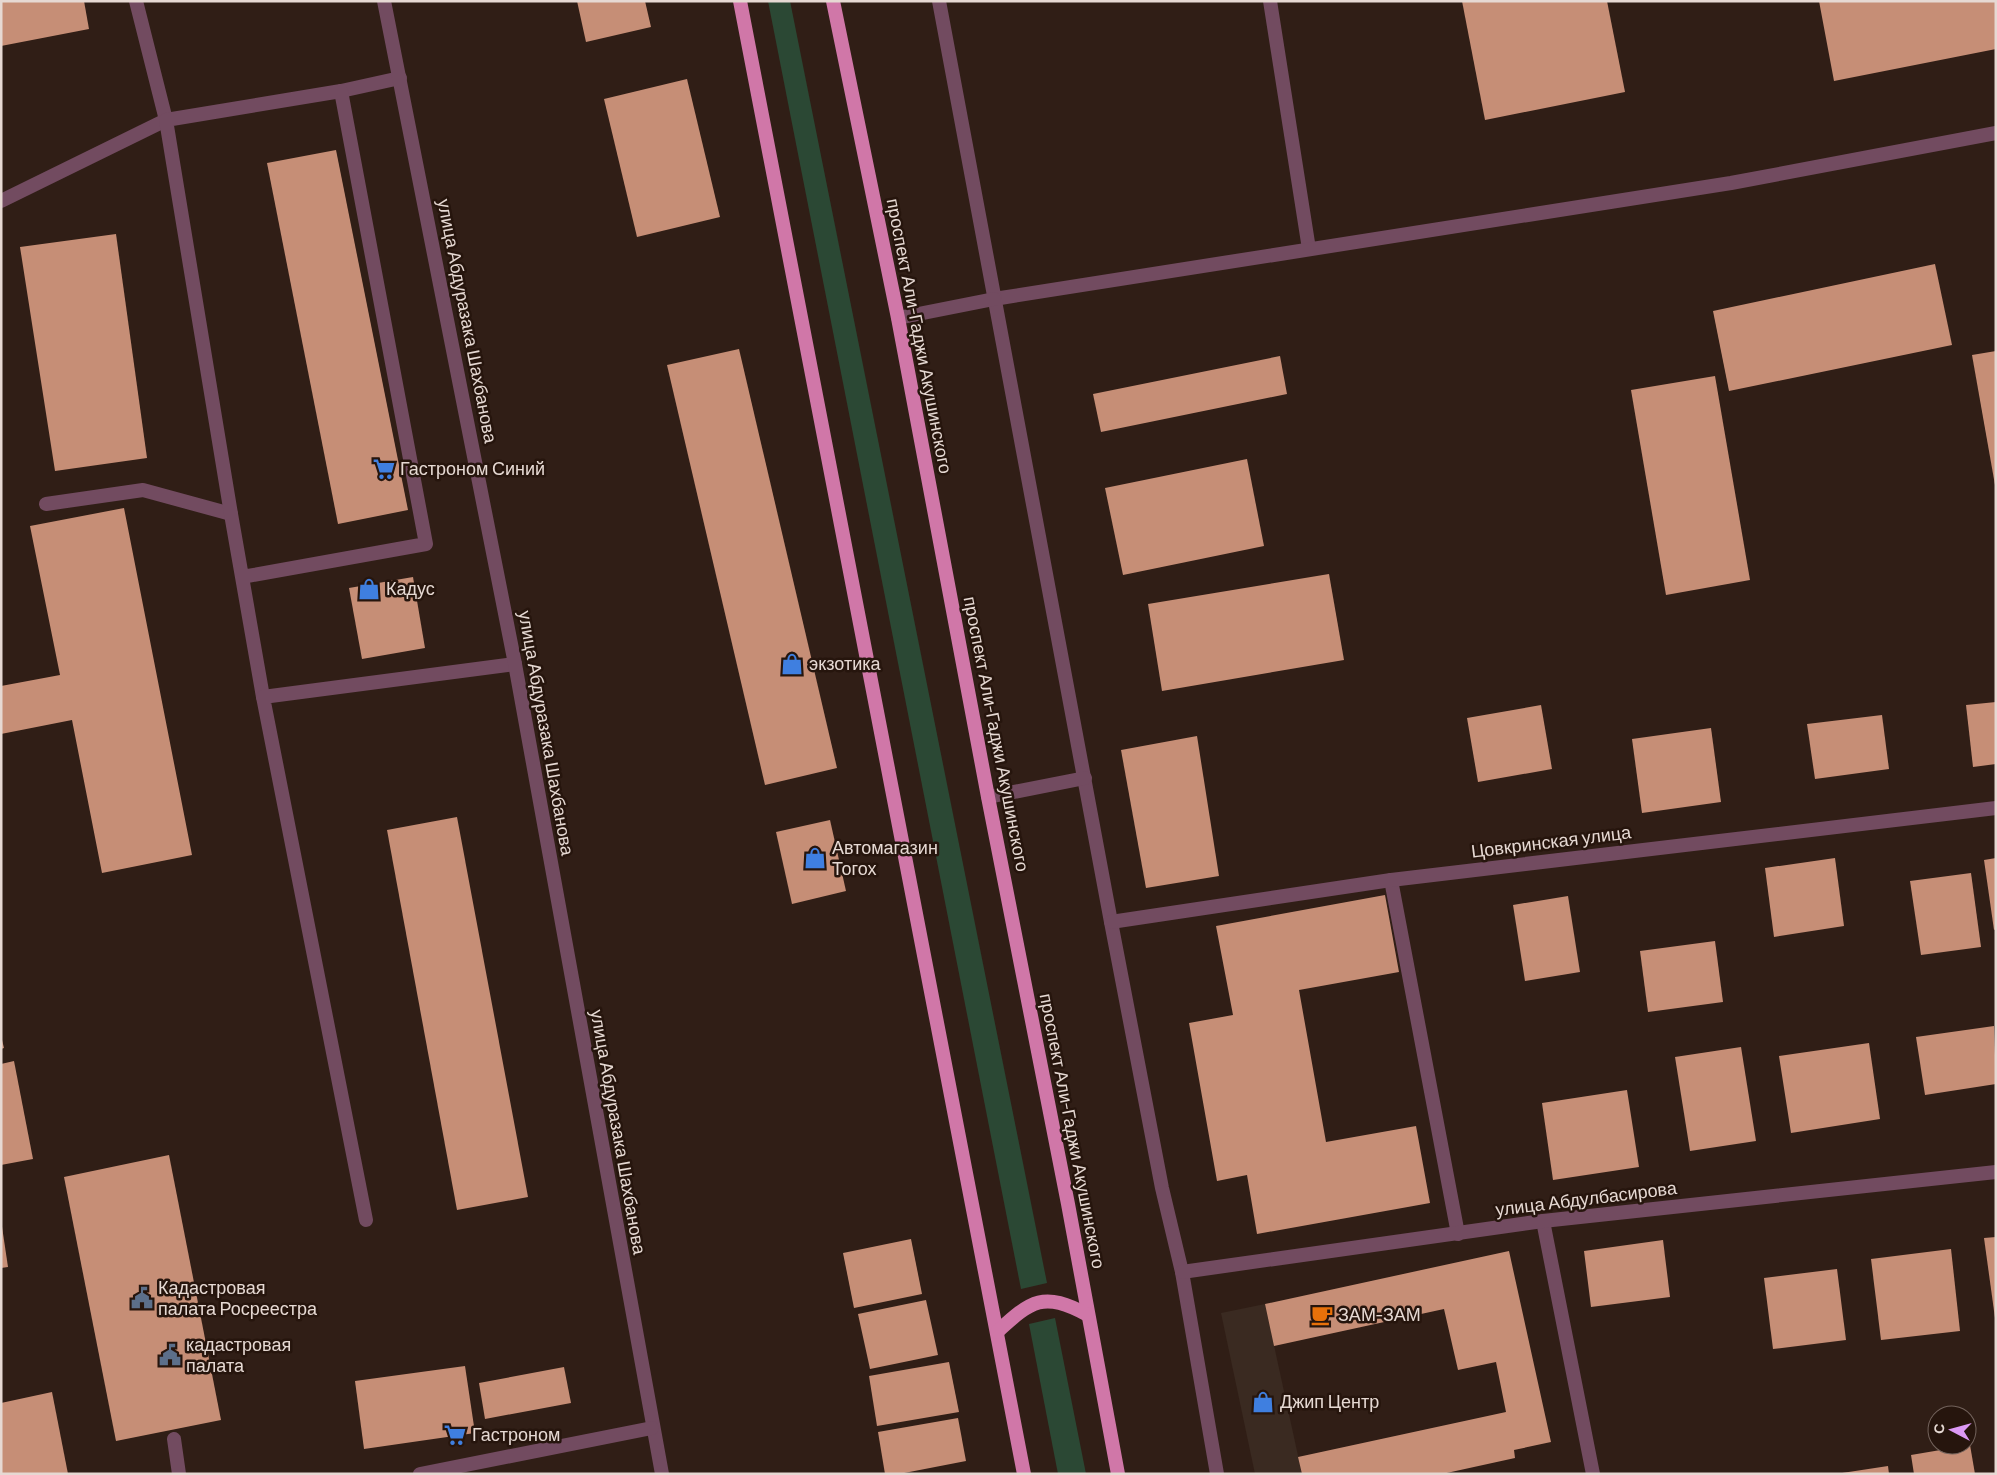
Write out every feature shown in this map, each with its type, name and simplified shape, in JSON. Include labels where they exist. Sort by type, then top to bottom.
[{"type":"highway","points":[[740,1],[1024,1474]]},
{"type":"highway","name":"проспект Али-Гаджи Акушинского","points":[[833,1],[898,318],[1118,1474]]},
{"type":"highway","points":[[997,1332],[1027,1306],[1041,1301],[1068,1304],[1088,1315]]},
{"type":"street","points":[[136,1],[166,120],[263,697],[366,1220]]},
{"type":"street","name":"улица Абдуразака Шахбанова","points":[[384,1],[515,664],[652,1428],[662,1474]]},
{"type":"street","points":[[939,1],[1111,922],[1162,1188],[1182,1272],[1217,1474]]},
{"type":"street","points":[[1270,1],[1309,249]]},
{"type":"street","points":[[1,201],[166,120],[341,91],[400,78]]},
{"type":"street","points":[[242,577],[426,544],[341,91]]},
{"type":"street","points":[[898,318],[994,299],[1731,183],[1996,133]]},
{"type":"street","points":[[46,504],[143,490],[231,514]]},
{"type":"street","points":[[263,697],[515,664]]},
{"type":"street","points":[[988,797],[1085,778]]},
{"type":"street","name":"Цовкринская улица","points":[[1111,922],[1391,880],[1996,808]]},
{"type":"street","points":[[1391,880],[1458,1234]]},
{"type":"street","name":"улица Абдулбасирова","points":[[1182,1272],[1543,1221],[1996,1172]]},
{"type":"street","points":[[1543,1221],[1593,1474]]},
{"type":"street","points":[[420,1474],[652,1428]]},
{"type":"street","points":[[174,1439],[179,1474]]},
{"type":"shaded area","name":"Джип Центр","points":[[1265,1304],[1302,1474],[1255,1474],[1221,1313]]},
{"type":"green space","points":[[768,1],[790,1],[1047,1283],[1021,1289]]},
{"type":"green space","points":[[1055,1318],[1086,1474],[1058,1474],[1029,1324]]},
{"type":"building","points":[[1,1],[84,1],[89,29],[1,46]]},
{"type":"building","points":[[577,1],[645,1],[651,27],[586,42]]},
{"type":"building","points":[[1462,1],[1607,1],[1625,92],[1485,120]]},
{"type":"building","points":[[1819,1],[1996,1],[1996,49],[1834,81]]},
{"type":"building","points":[[687,79],[720,217],[637,237],[604,99]]},
{"type":"building","points":[[336,150],[408,510],[338,524],[267,163]]},
{"type":"building","points":[[116,234],[147,458],[55,471],[20,247]]},
{"type":"building","points":[[1935,264],[1952,345],[1729,391],[1713,311]]},
{"type":"building","points":[[739,349],[837,768],[765,785],[667,365]]},
{"type":"building","points":[[1996,351],[1996,485],[1995,485],[1972,355]]},
{"type":"building","points":[[1280,356],[1287,394],[1101,432],[1093,394]]},
{"type":"building","points":[[1715,376],[1750,580],[1666,595],[1631,390]]},
{"type":"building","points":[[1247,459],[1264,546],[1123,575],[1105,488]]},
{"type":"building","points":[[124,508],[192,855],[102,873],[72,720],[1,734],[1,686],[60,675],[30,526]]},
{"type":"building","points":[[1329,574],[1344,660],[1162,691],[1148,604]]},
{"type":"building","points":[[413,577],[425,648],[362,659],[349,588]]},
{"type":"building","points":[[1996,702],[1996,764],[1973,767],[1966,705]]},
{"type":"building","points":[[1541,705],[1552,769],[1478,782],[1467,718]]},
{"type":"building","points":[[1882,715],[1889,769],[1815,779],[1807,724]]},
{"type":"building","points":[[1711,728],[1721,802],[1642,813],[1632,739]]},
{"type":"building","points":[[1197,736],[1219,876],[1146,888],[1121,750]]},
{"type":"building","points":[[457,817],[528,1197],[457,1210],[387,830]]},
{"type":"building","points":[[830,820],[846,891],[792,904],[776,832]]},
{"type":"building","points":[[1835,858],[1844,926],[1774,937],[1765,868]]},
{"type":"building","points":[[1996,858],[1996,929],[1994,930],[1984,860]]},
{"type":"building","points":[[1971,873],[1981,947],[1921,955],[1910,881]]},
{"type":"building","points":[[1385,895],[1399,972],[1299,990],[1326,1142],[1416,1126],[1430,1203],[1257,1234],[1247,1175],[1217,1181],[1189,1023],[1233,1015],[1216,926]]},
{"type":"building","points":[[1568,896],[1580,972],[1525,981],[1513,905]]},
{"type":"building","points":[[1715,941],[1723,1002],[1648,1012],[1640,951]]},
{"type":"building","points":[[1994,1026],[1996,1084],[1925,1095],[1916,1037]]},
{"type":"building","points":[[1,1036],[4,1048],[1,1049]]},
{"type":"building","points":[[1869,1043],[1880,1119],[1791,1133],[1779,1056]]},
{"type":"building","points":[[1741,1047],[1756,1141],[1690,1151],[1675,1057]]},
{"type":"building","points":[[14,1061],[33,1159],[1,1165],[1,1064]]},
{"type":"building","points":[[1627,1090],[1639,1167],[1553,1180],[1542,1103]]},
{"type":"building","name":"Кадастровая палата Росреестра","points":[[169,1155],[221,1420],[116,1441],[64,1177]]},
{"type":"building","points":[[1,1220],[8,1267],[1,1268]]},
{"type":"building","points":[[1996,1237],[1996,1318],[1995,1318],[1984,1238]]},
{"type":"building","points":[[911,1239],[922,1294],[854,1308],[843,1253]]},
{"type":"building","points":[[1663,1240],[1670,1297],[1591,1307],[1584,1251]]},
{"type":"building","points":[[1951,1249],[1960,1331],[1881,1340],[1871,1259]]},
{"type":"building","points":[[1509,1251],[1551,1442],[1514,1450],[1515,1458],[1442,1474],[1302,1474],[1298,1457],[1506,1412],[1496,1362],[1458,1370],[1444,1309],[1274,1346],[1265,1304]]},
{"type":"building","points":[[1837,1269],[1846,1340],[1773,1349],[1764,1278]]},
{"type":"building","points":[[926,1300],[938,1355],[870,1369],[858,1314]]},
{"type":"building","points":[[949,1362],[959,1412],[877,1426],[869,1376]]},
{"type":"building","points":[[465,1366],[475,1433],[364,1449],[355,1381]]},
{"type":"building","points":[[564,1367],[571,1403],[485,1419],[479,1383]]},
{"type":"building","points":[[52,1392],[68,1474],[2,1474],[1,1403]]},
{"type":"building","points":[[958,1418],[966,1461],[899,1474],[885,1474],[878,1432]]},
{"type":"building","points":[[1927,1452],[1927,1455],[1972,1455],[1975,1474],[1914,1474],[1911,1455]]},
{"type":"building","points":[[1888,1466],[1889,1474],[1842,1473]]},
{"type":"place","name":"Гастроном Синий","points":[[384,469]]},
{"type":"place","name":"Кадус","points":[[369,589]]},
{"type":"place","name":"экзотика","points":[[792,664]]},
{"type":"place","name":"Автомагазин Тогох","points":[[815,858]]},
{"type":"place","name":"Кадастровая палата Росреестра","points":[[142,1298]]},
{"type":"place","name":"ЗАМ-ЗАМ","points":[[1322,1315]]},
{"type":"place","name":"кадастровая палата","points":[[170,1355]]},
{"type":"place","name":"Джип Центр","points":[[1263,1402]]},
{"type":"place","name":"Гастроном","points":[[455,1435]]}]
